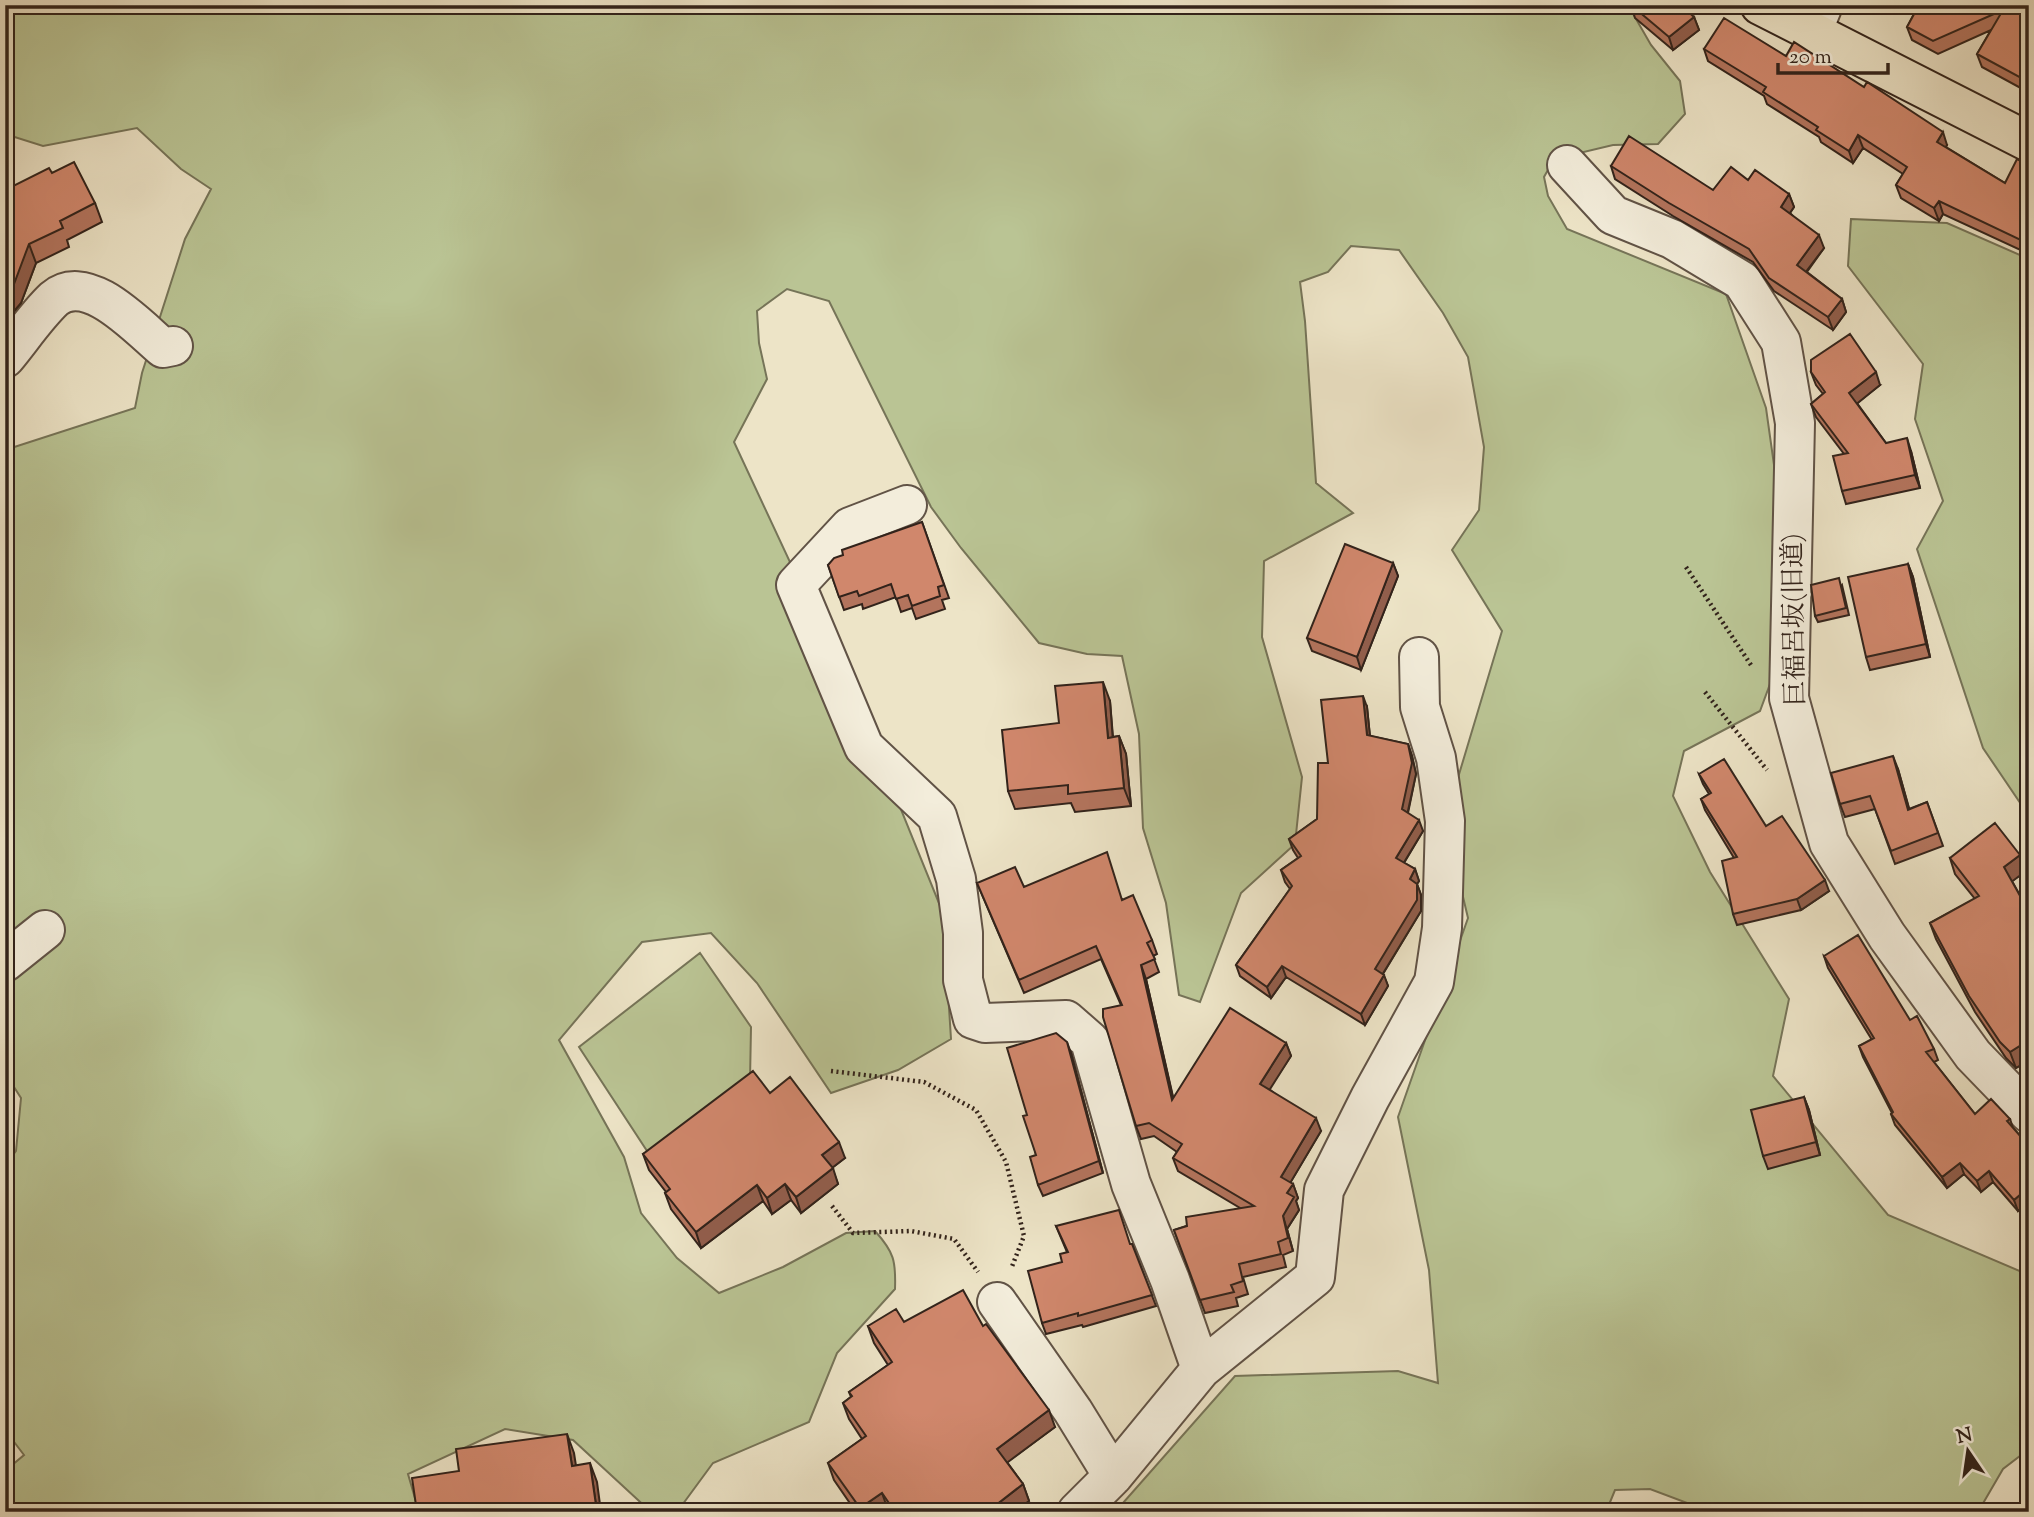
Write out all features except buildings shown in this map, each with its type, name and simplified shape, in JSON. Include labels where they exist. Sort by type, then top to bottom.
[{"type":"main road","points":[[1760,5],[1818,18],[2029,142]]},
{"type":"street","name":"巨福呂坂(旧道)","points":[[1567,165],[1613,215],[1672,239],[1742,281],[1781,342],[1795,424],[1789,698],[1829,843],[1886,936],[1973,1055],[2029,1113]]},
{"type":"street","points":[[5,358],[55,297],[76,291],[102,297],[163,348],[173,346]]},
{"type":"street","points":[[908,505],[850,527],[796,585],[864,747],[937,816],[956,879],[963,933],[963,979],[973,1019],[985,1023],[1066,1020],[1090,1041],[1131,1184],[1170,1280],[1201,1369]]},
{"type":"street","points":[[1077,1512],[1113,1476],[1201,1369],[1315,1277],[1324,1190],[1370,1098],[1434,982],[1442,928],[1445,821],[1436,758],[1420,707],[1419,657]]},
{"type":"street","points":[[5,961],[45,930]]},
{"type":"street","points":[[997,1302],[1073,1411],[1113,1476]]},
{"type":"path","points":[[5,168],[9,186],[5,200]]},
{"type":"path","points":[[1686,567],[1755,672]]},
{"type":"path","points":[[831,1071],[924,1082],[976,1110],[1006,1162],[1024,1236],[997,1302]]},
{"type":"path","points":[[832,1206],[853,1233],[911,1231],[954,1239],[997,1302]]},
{"type":"green space","points":[[5,5],[1628,5],[1651,45],[1680,81],[1685,114],[1658,144],[1613,145],[1554,159],[1544,177],[1548,196],[1567,229],[1726,294],[1766,408],[1776,479],[1777,665],[1760,711],[1684,751],[1673,796],[1710,872],[1789,999],[1773,1076],[1888,1215],[2029,1275],[2029,1449],[2003,1469],[1978,1512],[1711,1512],[1650,1489],[1615,1490],[1606,1512],[1115,1512],[1235,1376],[1398,1371],[1438,1383],[1429,1270],[1398,1117],[1468,918],[1445,821],[1502,631],[1452,550],[1479,510],[1484,447],[1468,357],[1443,313],[1399,250],[1351,246],[1328,272],[1300,282],[1316,483],[1353,513],[1264,561],[1262,637],[1302,777],[1295,844],[1241,893],[1200,1002],[1179,995],[1166,903],[1143,828],[1139,734],[1122,656],[1087,654],[1039,643],[931,507],[829,301],[787,289],[757,311],[759,343],[767,379],[734,442],[872,738],[943,913],[951,1039],[898,1070],[831,1093],[757,983],[711,933],[642,942],[559,1040],[624,1157],[641,1213],[677,1258],[719,1293],[783,1267],[846,1233],[875,1231],[890,1251],[895,1271],[895,1289],[837,1353],[809,1422],[713,1463],[677,1512],[651,1512],[573,1440],[505,1429],[408,1474],[419,1512],[5,1512],[5,1471],[24,1455],[5,1430],[5,1166],[16,1151],[21,1098],[5,1073],[5,450],[135,408],[142,373],[185,239],[211,189],[181,169],[137,128],[43,146],[5,134]]},
{"type":"green space","points":[[1851,219],[1947,223],[2029,259],[2029,816],[1983,748],[1917,549],[1943,501],[1915,419],[1923,364],[1848,266]]},
{"type":"green space","points":[[700,953],[751,1027],[750,1080],[651,1157],[579,1047]]}]
